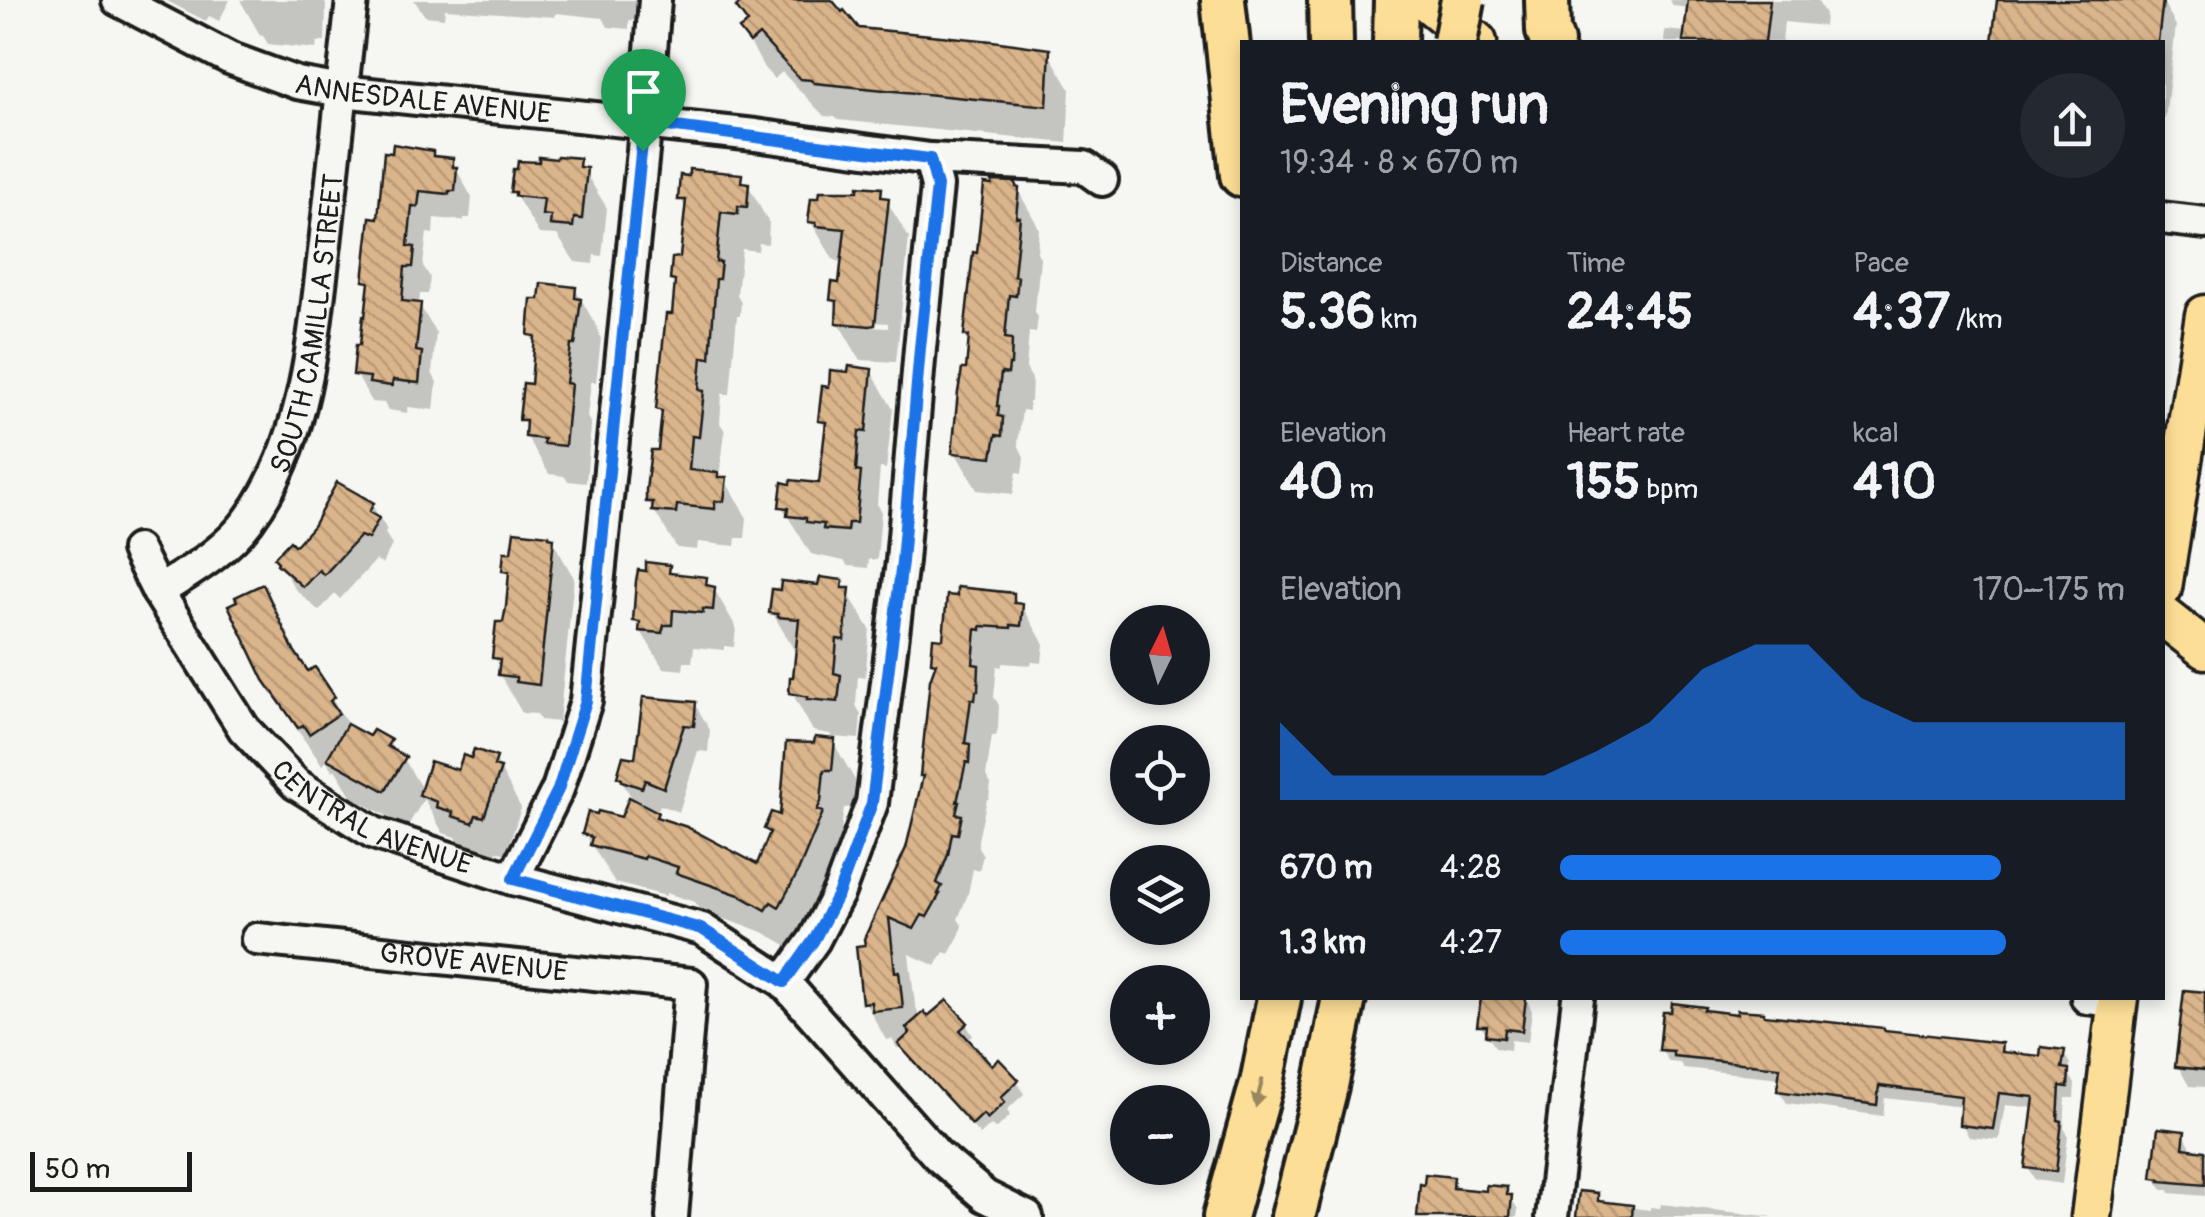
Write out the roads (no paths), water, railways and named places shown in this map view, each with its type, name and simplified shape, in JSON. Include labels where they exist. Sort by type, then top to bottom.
[{"type":"highway","points":[[1223,0],[1240,157]]},
{"type":"highway","points":[[1455,40],[1463,0]]},
{"type":"highway","points":[[1547,0],[1551,40]]},
{"type":"highway","points":[[1229,1204],[1262,1084],[1279,1000]]},
{"type":"highway","points":[[1295,1209],[1344,1000]]},
{"type":"highway","points":[[1326,1086],[1363,1029],[1372,1000]]},
{"type":"main road","points":[[1404,14],[1471,40]]},
{"type":"main road","points":[[2165,569],[2205,314]]},
{"type":"main road","points":[[2165,617],[2205,650]]},
{"type":"main road","points":[[2091,1217],[2107,1000]]},
{"type":"street","name":"ANNESDALE AVENUE","points":[[118,0],[229,58],[297,83],[342,92],[644,123],[930,159],[1084,166],[1102,180]]},
{"type":"street","name":"SOUTH CAMILLA STREET","points":[[158,592],[218,553],[247,523],[278,474],[293,433],[311,356],[352,0]]},
{"type":"street","points":[[513,879],[558,790],[586,701],[655,0]]},
{"type":"street","points":[[784,982],[814,940],[839,892],[872,803],[902,562],[937,186],[930,159]]},
{"type":"street","points":[[2165,218],[2205,224]]},
{"type":"street","name":"CENTRAL AVENUE","points":[[137,550],[158,592],[244,730],[296,784],[374,832],[513,879],[702,929],[784,982],[937,1155],[986,1196],[1026,1217]]},
{"type":"street","name":"GROVE AVENUE","points":[[257,939],[691,984],[672,1217]]},
{"type":"street","points":[[1552,1217],[1578,1000]]}]
